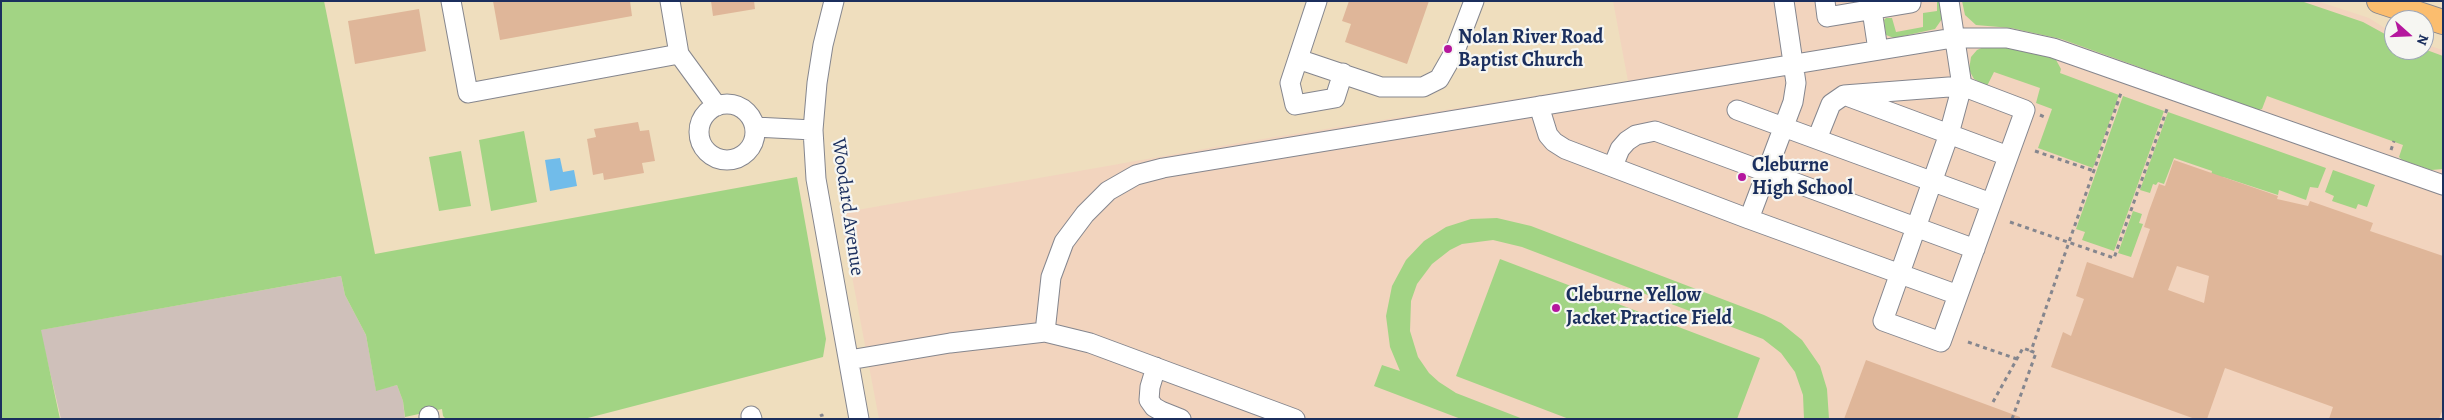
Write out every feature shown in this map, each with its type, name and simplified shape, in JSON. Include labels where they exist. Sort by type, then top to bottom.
[{"type":"main road","points":[[2379,1],[2443,22]]},
{"type":"street","points":[[451,1],[468,93],[679,54]]},
{"type":"street","points":[[670,1],[679,54],[688,70],[717,106]]},
{"type":"street","name":"Woodard Avenue","points":[[834,1],[823,44],[813,130],[816,179],[859,419]]},
{"type":"street","points":[[1317,1],[1290,83],[1295,105],[1335,98],[1343,73]]},
{"type":"street","points":[[1298,59],[1381,87],[1424,86],[1439,78],[1455,51],[1474,1]]},
{"type":"street","points":[[1749,219],[1793,102],[1796,83],[1784,1]]},
{"type":"street","points":[[1825,1],[1827,17],[1911,3],[1911,1]]},
{"type":"street","points":[[1817,139],[1831,104],[1844,95],[1962,86],[2025,110],[1941,342],[1883,321],[1949,134],[1962,86],[1953,38],[1949,1]]},
{"type":"street","points":[[1872,10],[1878,50]]},
{"type":"street","points":[[1045,332],[1051,277],[1064,242],[1084,214],[1108,191],[1136,175],[1163,168],[1953,38],[2007,38],[2053,48],[2443,185]]},
{"type":"street","points":[[1844,95],[2008,156]]},
{"type":"street","points":[[733,104],[741,107],[747,112],[755,127],[753,142],[744,155],[734,159],[724,160],[714,157],[705,150],[700,141],[699,130],[702,120],[708,111],[717,106],[733,104]]},
{"type":"street","points":[[1539,106],[1543,125],[1554,142],[1578,154],[1958,296]]},
{"type":"street","points":[[1737,110],[1991,203]]},
{"type":"street","points":[[755,127],[813,130]]},
{"type":"street","points":[[1613,166],[1620,150],[1628,141],[1636,135],[1655,131],[1975,249]]},
{"type":"street","points":[[849,360],[950,343],[1045,332],[1090,343],[1295,419]]},
{"type":"street","points":[[1156,367],[1150,387],[1149,400],[1154,407],[1181,419]]},
{"type":"path","points":[[2031,351],[2121,93]]},
{"type":"path","points":[[2010,222],[2114,258],[2167,109]]},
{"type":"path","points":[[2035,151],[2094,171]]},
{"type":"path","points":[[1968,342],[2017,359]]},
{"type":"path","points":[[1993,402],[2024,348],[2036,353],[2012,419]]},
{"type":"shaded area","name":"Cleburne High School","points":[[1613,1],[2317,1],[2369,18],[2384,28],[2384,60],[2434,60],[2434,47],[2443,50],[2443,419],[879,419],[840,213],[1244,142],[1628,81]]},
{"type":"shaded area","points":[[341,276],[345,295],[366,335],[376,390],[397,385],[403,401],[405,419],[61,419],[40,330]]},
{"type":"green space","points":[[1,1],[324,1],[375,254],[797,177],[826,339],[823,357],[584,419],[446,419],[443,416],[442,409],[405,417],[403,401],[397,385],[376,391],[366,335],[345,295],[341,276],[41,330],[60,419],[1,419]]},
{"type":"green space","points":[[1937,1],[1943,1],[1942,19],[1935,29],[1894,38],[1886,35],[1884,20],[1886,18],[1892,18],[1896,32],[1923,27],[1923,13],[1937,11]]},
{"type":"green space","points":[[1962,1],[2301,1],[2363,22],[2384,34],[2384,60],[2434,60],[2434,53],[2443,56],[2443,169],[2431,170],[2402,160],[2399,157],[2403,145],[2267,96],[2262,109],[2259,110],[2061,39],[2011,28],[1976,25],[1965,15]]},
{"type":"green space","points":[[1986,46],[2027,50],[2055,58],[2061,69],[2060,73],[2119,95],[2093,168],[2038,148],[2052,109],[2036,103],[2040,88],[1994,72],[1987,86],[1974,79],[1969,70],[1971,57],[1977,50]]},
{"type":"green space","points":[[2123,96],[2164,111],[2114,251],[2082,240],[2085,232],[2076,229]]},
{"type":"green space","points":[[2168,112],[2326,168],[2318,188],[2310,187],[2306,200],[2279,190],[2278,195],[2223,177],[2210,180],[2212,171],[2174,158],[2164,184],[2158,182],[2156,185],[2153,184],[2150,193],[2140,190]]},
{"type":"green space","points":[[524,131],[537,202],[491,211],[479,140]]},
{"type":"green space","points":[[461,151],[471,206],[439,211],[429,157]]},
{"type":"green space","points":[[2333,170],[2375,185],[2367,207],[2358,204],[2356,209],[2332,201],[2334,196],[2325,192]]},
{"type":"green space","points":[[2133,211],[2142,214],[2139,223],[2143,224],[2131,257],[2118,253]]},
{"type":"green space","points":[[1497,218],[1531,226],[1781,323],[1802,340],[1820,366],[1827,389],[1829,419],[1804,419],[1803,395],[1795,372],[1781,353],[1763,339],[1522,247],[1493,240],[1462,244],[1450,250],[1432,264],[1417,284],[1411,301],[1410,331],[1418,357],[1429,373],[1439,382],[1456,393],[1523,419],[1461,419],[1374,386],[1382,365],[1400,371],[1390,347],[1386,316],[1392,286],[1406,260],[1424,241],[1446,227],[1471,219]]},
{"type":"green space","name":"Cleburne Yellow Jacket Practice Field","points":[[1500,259],[1760,358],[1737,419],[1569,419],[1456,376]]},
{"type":"water","points":[[560,158],[563,172],[574,170],[577,186],[550,191],[545,160]]},
{"type":"building","points":[[493,1],[630,1],[632,16],[500,40]]},
{"type":"building","points":[[711,1],[754,1],[755,9],[713,16]]},
{"type":"building","points":[[1349,1],[1429,1],[1407,64],[1345,42],[1351,24],[1342,21]]},
{"type":"building","points":[[419,9],[426,51],[355,64],[348,21]]},
{"type":"building","points":[[638,122],[640,131],[649,130],[655,161],[642,163],[644,173],[604,180],[603,173],[593,175],[587,139],[596,137],[594,129]]},
{"type":"building","points":[[2174,160],[2278,196],[2277,199],[2308,206],[2310,201],[2373,223],[2370,231],[2443,256],[2443,409],[2439,419],[2329,419],[2333,407],[2225,368],[2207,419],[2195,419],[2051,367],[2063,332],[2071,336],[2084,299],[2076,296],[2087,262],[2133,278],[2150,229],[2144,227],[2149,211],[2159,184],[2165,186]],"holes":[[[2177,266],[2209,276],[2204,303],[2168,290]]]},
{"type":"building","points":[[1866,360],[2020,417],[2020,419],[1844,419]]},
{"type":"place","name":"Nolan River Road Baptist Church","points":[[1448,49]]},
{"type":"place","name":"Cleburne High School","points":[[1742,177]]},
{"type":"place","name":"Cleburne Yellow Jacket Practice Field","points":[[1556,308]]}]
